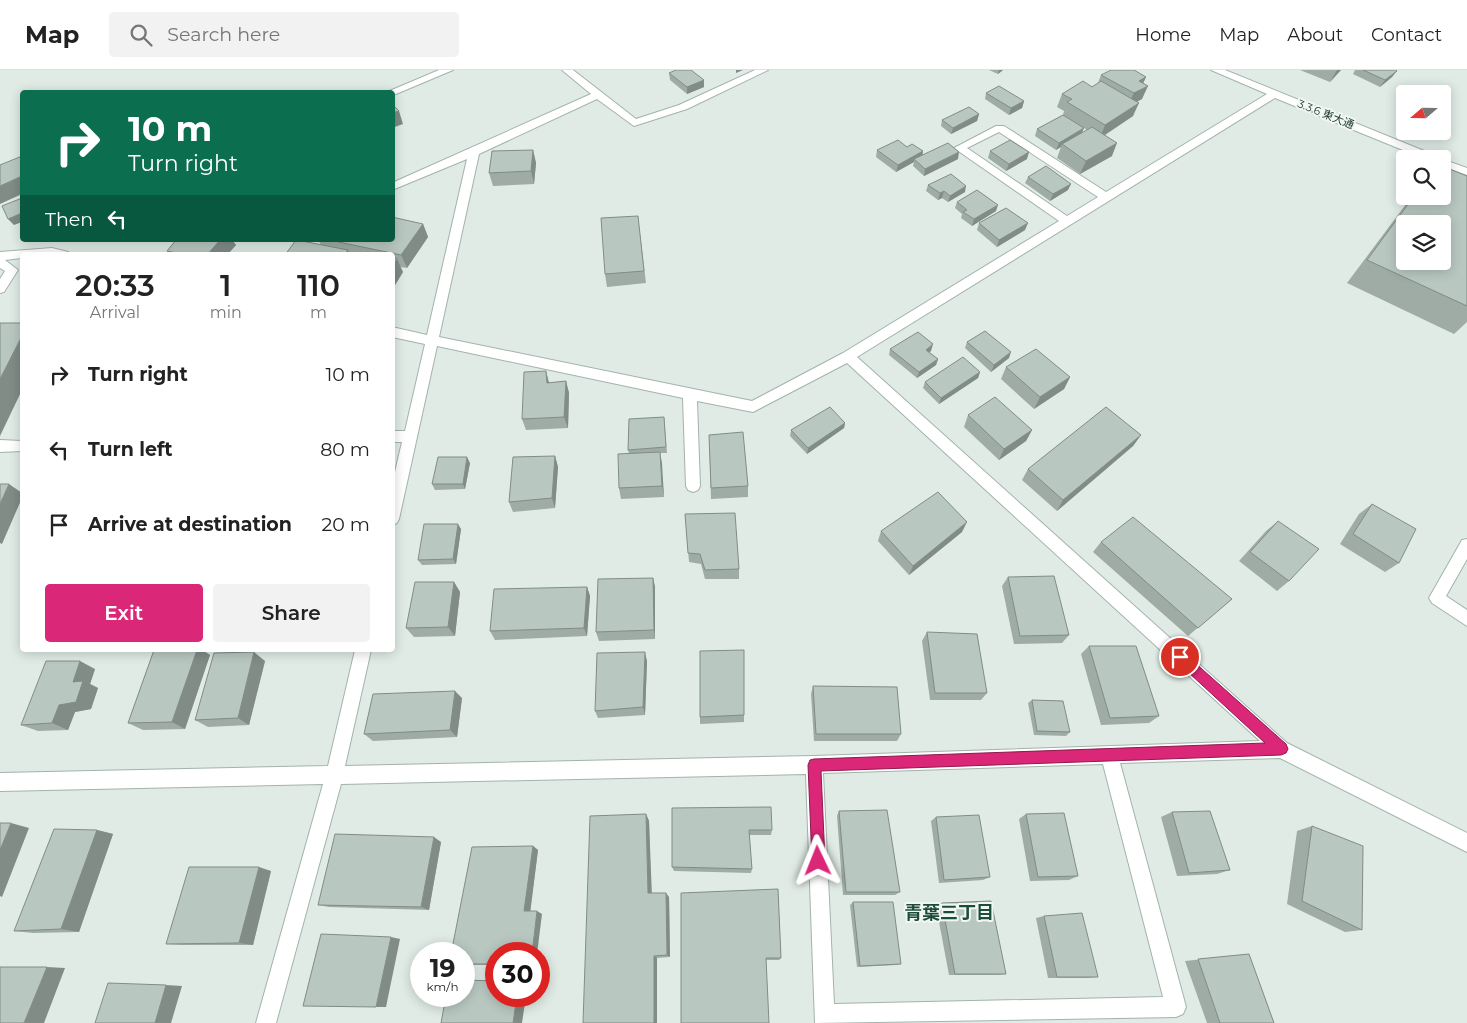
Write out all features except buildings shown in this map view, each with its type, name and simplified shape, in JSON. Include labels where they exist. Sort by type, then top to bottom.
[{"type":"street","points":[[395,91],[448,70]]},
{"type":"street","points":[[567,70],[634,123],[683,107],[764,70]]},
{"type":"street","name":"3.3.6 東大通","points":[[1216,70],[1413,150]]},
{"type":"street","points":[[395,333],[753,407],[848,356],[1274,94]]},
{"type":"street","points":[[395,186],[598,95]]},
{"type":"street","points":[[1067,221],[959,148],[1000,128],[1105,197]]},
{"type":"street","points":[[395,506],[474,152]]},
{"type":"street","points":[[1451,166],[1467,172]]},
{"type":"street","points":[[28,252],[43,242]]},
{"type":"street","points":[[0,256],[20,254]]},
{"type":"street","points":[[0,262],[12,270],[0,289]]},
{"type":"street","points":[[848,356],[1281,749],[1467,843]]},
{"type":"street","points":[[690,394],[693,486]]},
{"type":"street","points":[[395,437],[411,436]]},
{"type":"street","points":[[0,446],[20,446]]},
{"type":"street","points":[[1467,545],[1437,598],[1467,619]]},
{"type":"street","points":[[266,1023],[335,774],[363,652]]},
{"type":"street","points":[[0,782],[814,765],[1281,749]]},
{"type":"street","points":[[814,765],[825,1019],[1176,1007],[1109,755]]},
{"type":"district","name":"青葉三丁目","points":[[949,913]]},
{"type":"route","points":[[818,861],[814,765],[1281,749],[1180,657]]}]
